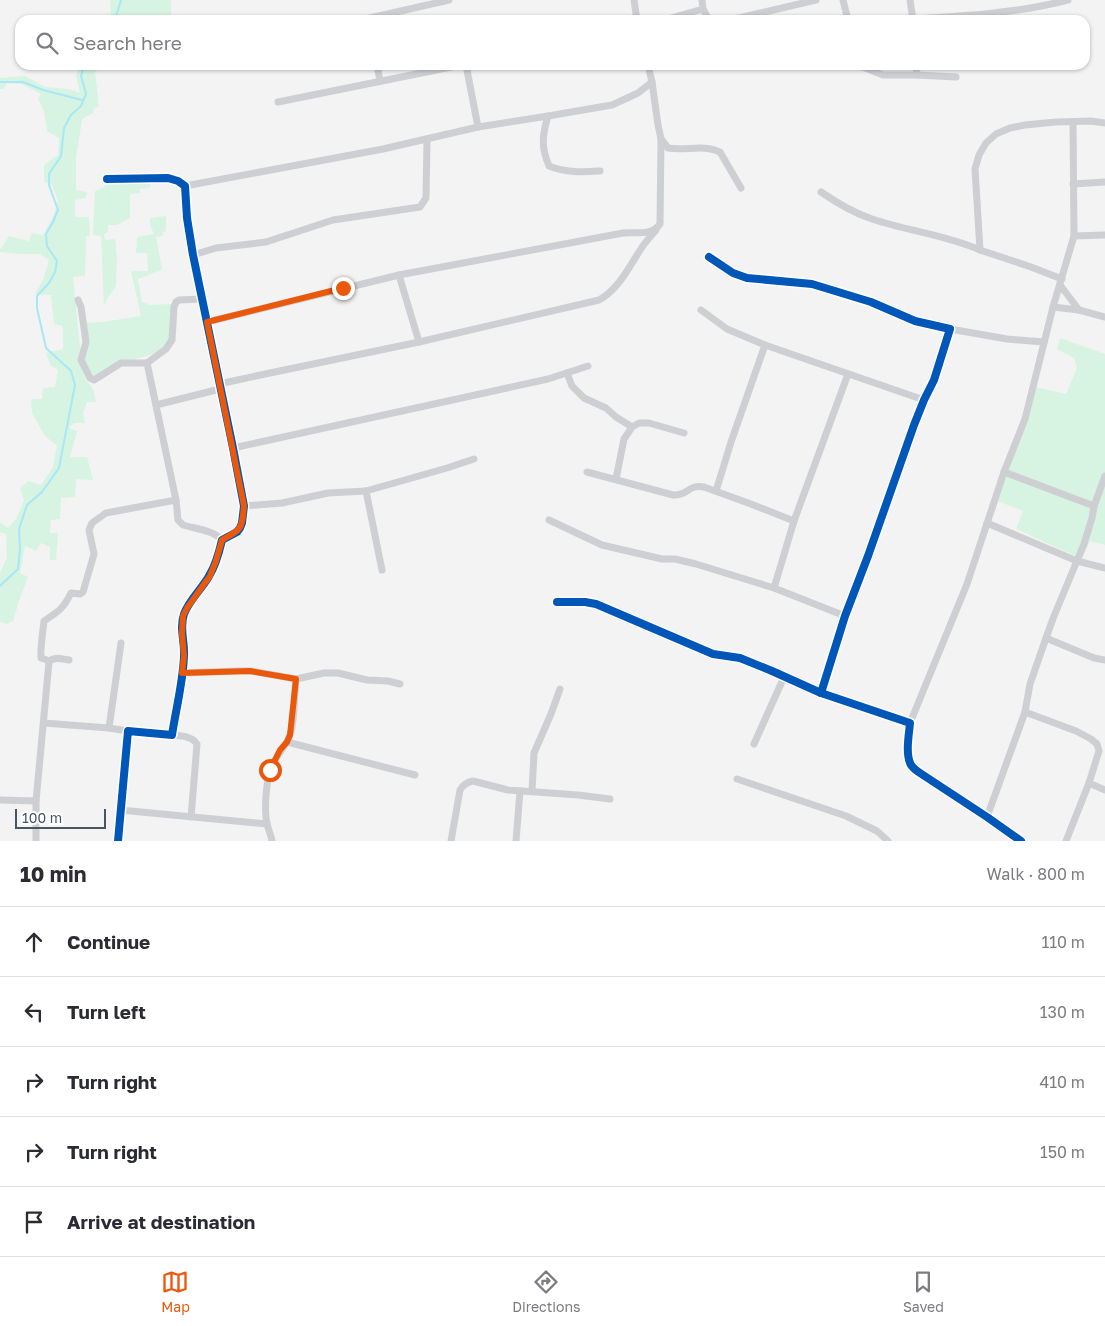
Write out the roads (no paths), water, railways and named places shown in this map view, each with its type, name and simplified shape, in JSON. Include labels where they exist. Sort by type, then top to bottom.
[{"type":"street","points":[[387,15],[449,0]]},
{"type":"street","points":[[634,0],[637,15]]},
{"type":"street","points":[[702,0],[705,15]]},
{"type":"street","points":[[752,15],[816,0]]},
{"type":"street","points":[[843,0],[847,15]]},
{"type":"street","points":[[910,0],[912,15]]},
{"type":"street","points":[[981,15],[1068,0]]},
{"type":"street","points":[[682,15],[703,9]]},
{"type":"street","points":[[378,70],[380,81]]},
{"type":"street","points":[[278,102],[435,70]]},
{"type":"street","points":[[467,70],[478,126]]},
{"type":"street","points":[[156,405],[270,373],[419,342],[604,298],[617,284],[645,242],[660,224],[661,139],[649,70]]},
{"type":"street","points":[[870,70],[883,75],[956,77]]},
{"type":"street","points":[[916,70],[917,75]]},
{"type":"street","points":[[108,179],[168,178],[178,181],[185,186],[373,151],[478,126],[612,104],[638,93],[652,82]]},
{"type":"street","points":[[548,116],[542,144],[549,166],[558,170],[573,172],[600,171]]},
{"type":"street","points":[[980,250],[975,169],[979,155],[986,143],[996,134],[1010,128],[1041,123],[1091,121],[1105,123]]},
{"type":"street","points":[[1021,841],[920,774],[912,766],[908,751],[910,723],[967,584],[1004,472],[1025,419],[1053,307],[1074,236],[1073,123]]},
{"type":"street","points":[[193,255],[216,248],[266,242],[333,220],[420,207],[426,198],[427,139]]},
{"type":"street","points":[[661,139],[668,148],[709,148],[720,152],[741,188]]},
{"type":"street","points":[[1073,184],[1105,182]]},
{"type":"street","points":[[172,735],[184,656],[183,616],[210,576],[222,540],[237,532],[240,528],[244,506],[193,255],[187,218],[185,186]]},
{"type":"street","points":[[821,192],[844,207],[872,219],[962,242],[1031,267],[1061,282],[1079,310]]},
{"type":"street","points":[[207,322],[399,275],[623,233],[656,230]]},
{"type":"street","points":[[1074,236],[1105,235]]},
{"type":"street","points":[[709,257],[733,273],[747,278],[812,284],[871,302],[915,321],[1007,339],[1044,342]]},
{"type":"street","points":[[399,275],[419,342]]},
{"type":"street","points":[[78,300],[82,307],[86,342],[81,360],[92,380],[97,380],[121,364],[147,363],[166,349],[172,342],[176,302],[180,300],[202,299]]},
{"type":"street","points":[[1053,307],[1079,310],[1105,317]]},
{"type":"street","points":[[701,310],[727,329],[765,345],[924,400]]},
{"type":"street","points":[[821,693],[845,616],[924,400],[934,380],[950,329]]},
{"type":"street","points":[[716,491],[765,345]]},
{"type":"street","points":[[147,363],[176,500],[178,520],[181,524],[216,534],[222,540]]},
{"type":"street","points":[[233,448],[548,379],[588,366]]},
{"type":"street","points":[[567,373],[572,386],[584,398],[606,408],[632,427]]},
{"type":"street","points":[[774,588],[794,521],[848,374]]},
{"type":"street","points":[[616,480],[624,439],[632,427],[639,423],[649,423],[684,433]]},
{"type":"street","points":[[244,506],[282,503],[328,493],[366,491],[474,459]]},
{"type":"street","points":[[587,472],[680,496],[697,486],[716,491],[794,521]]},
{"type":"street","points":[[1004,472],[1094,506]]},
{"type":"street","points":[[987,817],[1025,712],[1030,684],[1054,616],[1084,544],[1094,506],[1105,476]]},
{"type":"street","points":[[366,491],[382,570]]},
{"type":"street","points":[[50,661],[41,658],[40,652],[44,622],[58,613],[71,593],[80,594],[83,592],[94,554],[89,530],[92,523],[106,513],[176,500]]},
{"type":"street","points":[[549,520],[602,545],[662,559],[675,559],[696,564],[774,588],[845,616]]},
{"type":"street","points":[[987,523],[1076,561],[1105,568]]},
{"type":"street","points":[[557,602],[596,604],[713,654],[740,658],[821,693],[910,723]]},
{"type":"street","points":[[1046,638],[1094,658],[1105,660]]},
{"type":"street","points":[[109,728],[121,643]]},
{"type":"street","points":[[36,841],[36,801],[48,667],[50,661],[55,658],[69,660]]},
{"type":"street","points":[[182,673],[250,671],[296,679],[324,673],[338,673],[367,680],[388,681],[400,684]]},
{"type":"street","points":[[754,744],[784,676]]},
{"type":"street","points":[[272,841],[267,824],[267,788],[270,770],[280,750],[287,742],[291,730],[296,679]]},
{"type":"street","points":[[532,791],[534,753],[560,690]]},
{"type":"street","points":[[1025,712],[1076,731],[1097,744],[1099,751],[1089,783],[1066,841]]},
{"type":"street","points":[[44,723],[109,728],[191,738],[197,744],[191,817]]},
{"type":"street","points":[[118,841],[128,731]]},
{"type":"street","points":[[287,742],[414,775]]},
{"type":"street","points":[[737,779],[846,816],[877,831],[888,841]]},
{"type":"street","points":[[451,841],[460,790],[466,783],[473,781],[508,790],[578,794],[610,800]]},
{"type":"street","points":[[1089,783],[1105,790]]},
{"type":"street","points":[[516,841],[520,791]]},
{"type":"street","points":[[0,800],[36,801]]},
{"type":"street","points":[[120,810],[267,824]]},
{"type":"waterway","points":[[116,15],[121,0]]},
{"type":"waterway","points":[[0,586],[18,569],[19,529],[27,505],[42,492],[59,468],[75,385],[71,371],[46,348],[37,308],[37,296],[49,283],[55,272],[57,261],[47,246],[46,234],[58,210],[49,185],[49,174],[61,156],[64,128],[71,115],[81,106],[86,94],[81,76],[83,70]]},
{"type":"waterway","points":[[0,82],[23,82],[43,90],[82,100]]}]
